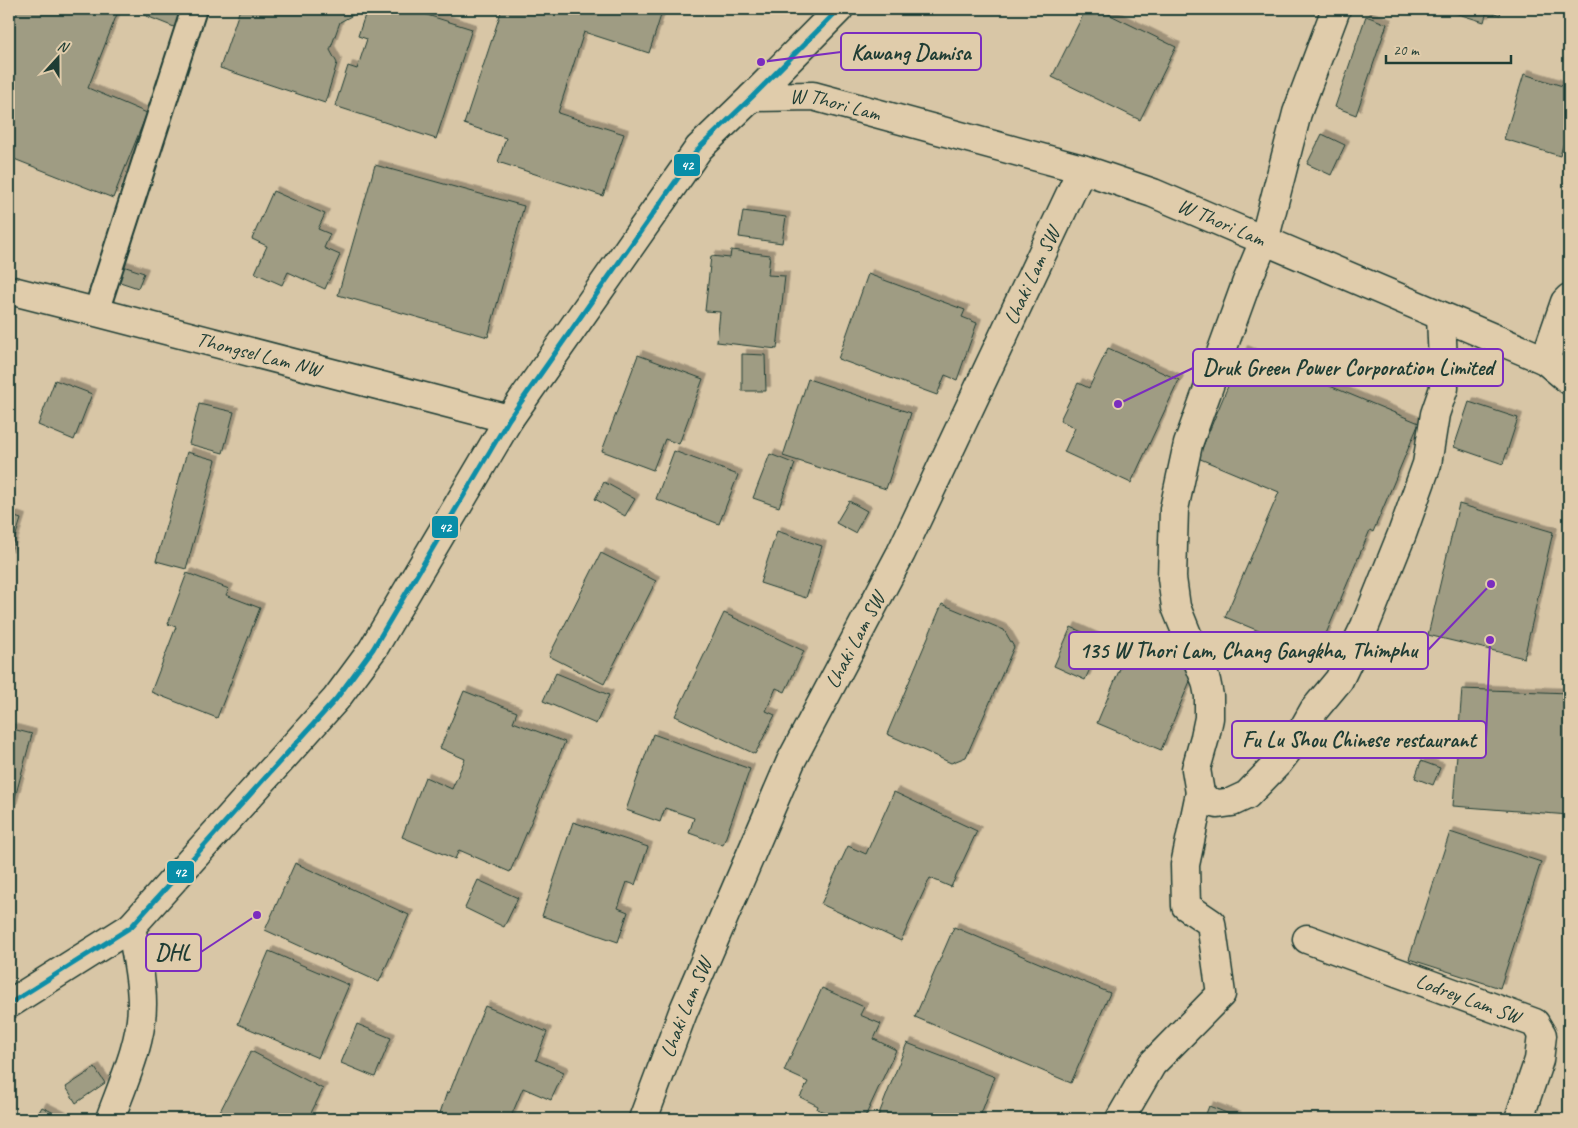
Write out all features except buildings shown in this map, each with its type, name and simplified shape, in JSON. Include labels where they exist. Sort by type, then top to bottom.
[{"type":"street","points":[[9,1004],[131,927],[336,699],[373,648],[509,419],[699,148],[839,9]]},
{"type":"street","points":[[1120,1119],[1152,1064],[1221,994],[1211,924],[1186,906],[1185,865],[1200,793],[1196,769],[1209,718],[1209,696],[1206,681],[1176,607],[1172,578],[1174,510],[1188,444],[1246,284],[1264,241],[1297,114],[1336,9]]},
{"type":"street","name":"W Thori Lam","points":[[752,97],[813,96],[1082,169],[1153,193],[1545,360],[1569,380]]},
{"type":"street","name":"Lhaki Lam SW","points":[[643,1119],[683,1012],[791,761],[901,553],[1082,169]]},
{"type":"street","name":"Thongsel Lam NW","points":[[9,290],[509,419]]},
{"type":"street","points":[[1545,360],[1565,302],[1569,298]]},
{"type":"street","points":[[1200,793],[1207,801],[1218,804],[1232,802],[1247,795],[1278,763],[1301,733],[1314,710],[1339,680],[1369,617],[1427,464],[1435,414],[1444,388],[1441,316]]},
{"type":"street","points":[[110,1119],[137,1044],[142,1004],[131,927]]},
{"type":"street","name":"Lodrey Lam SW","points":[[1307,940],[1535,1023],[1542,1035],[1539,1060],[1519,1119]]},
{"type":"lane","points":[[96,312],[194,9]]},
{"type":"transit line","name":"42","points":[[9,1004],[131,927],[336,699],[373,649],[509,419],[699,148],[839,9]]},
{"type":"place","name":"Kawang Damisa","points":[[761,62]]},
{"type":"place","name":"Druk Green Power Corporation Limited","points":[[1118,404]]},
{"type":"place","name":"135 W Thori Lam, Chang Gangkha, Thimphu","points":[[1491,584]]},
{"type":"place","name":"Fu Lu Shou Chinese restaurant","points":[[1490,640]]},
{"type":"place","name":"DHL","points":[[257,915]]}]
